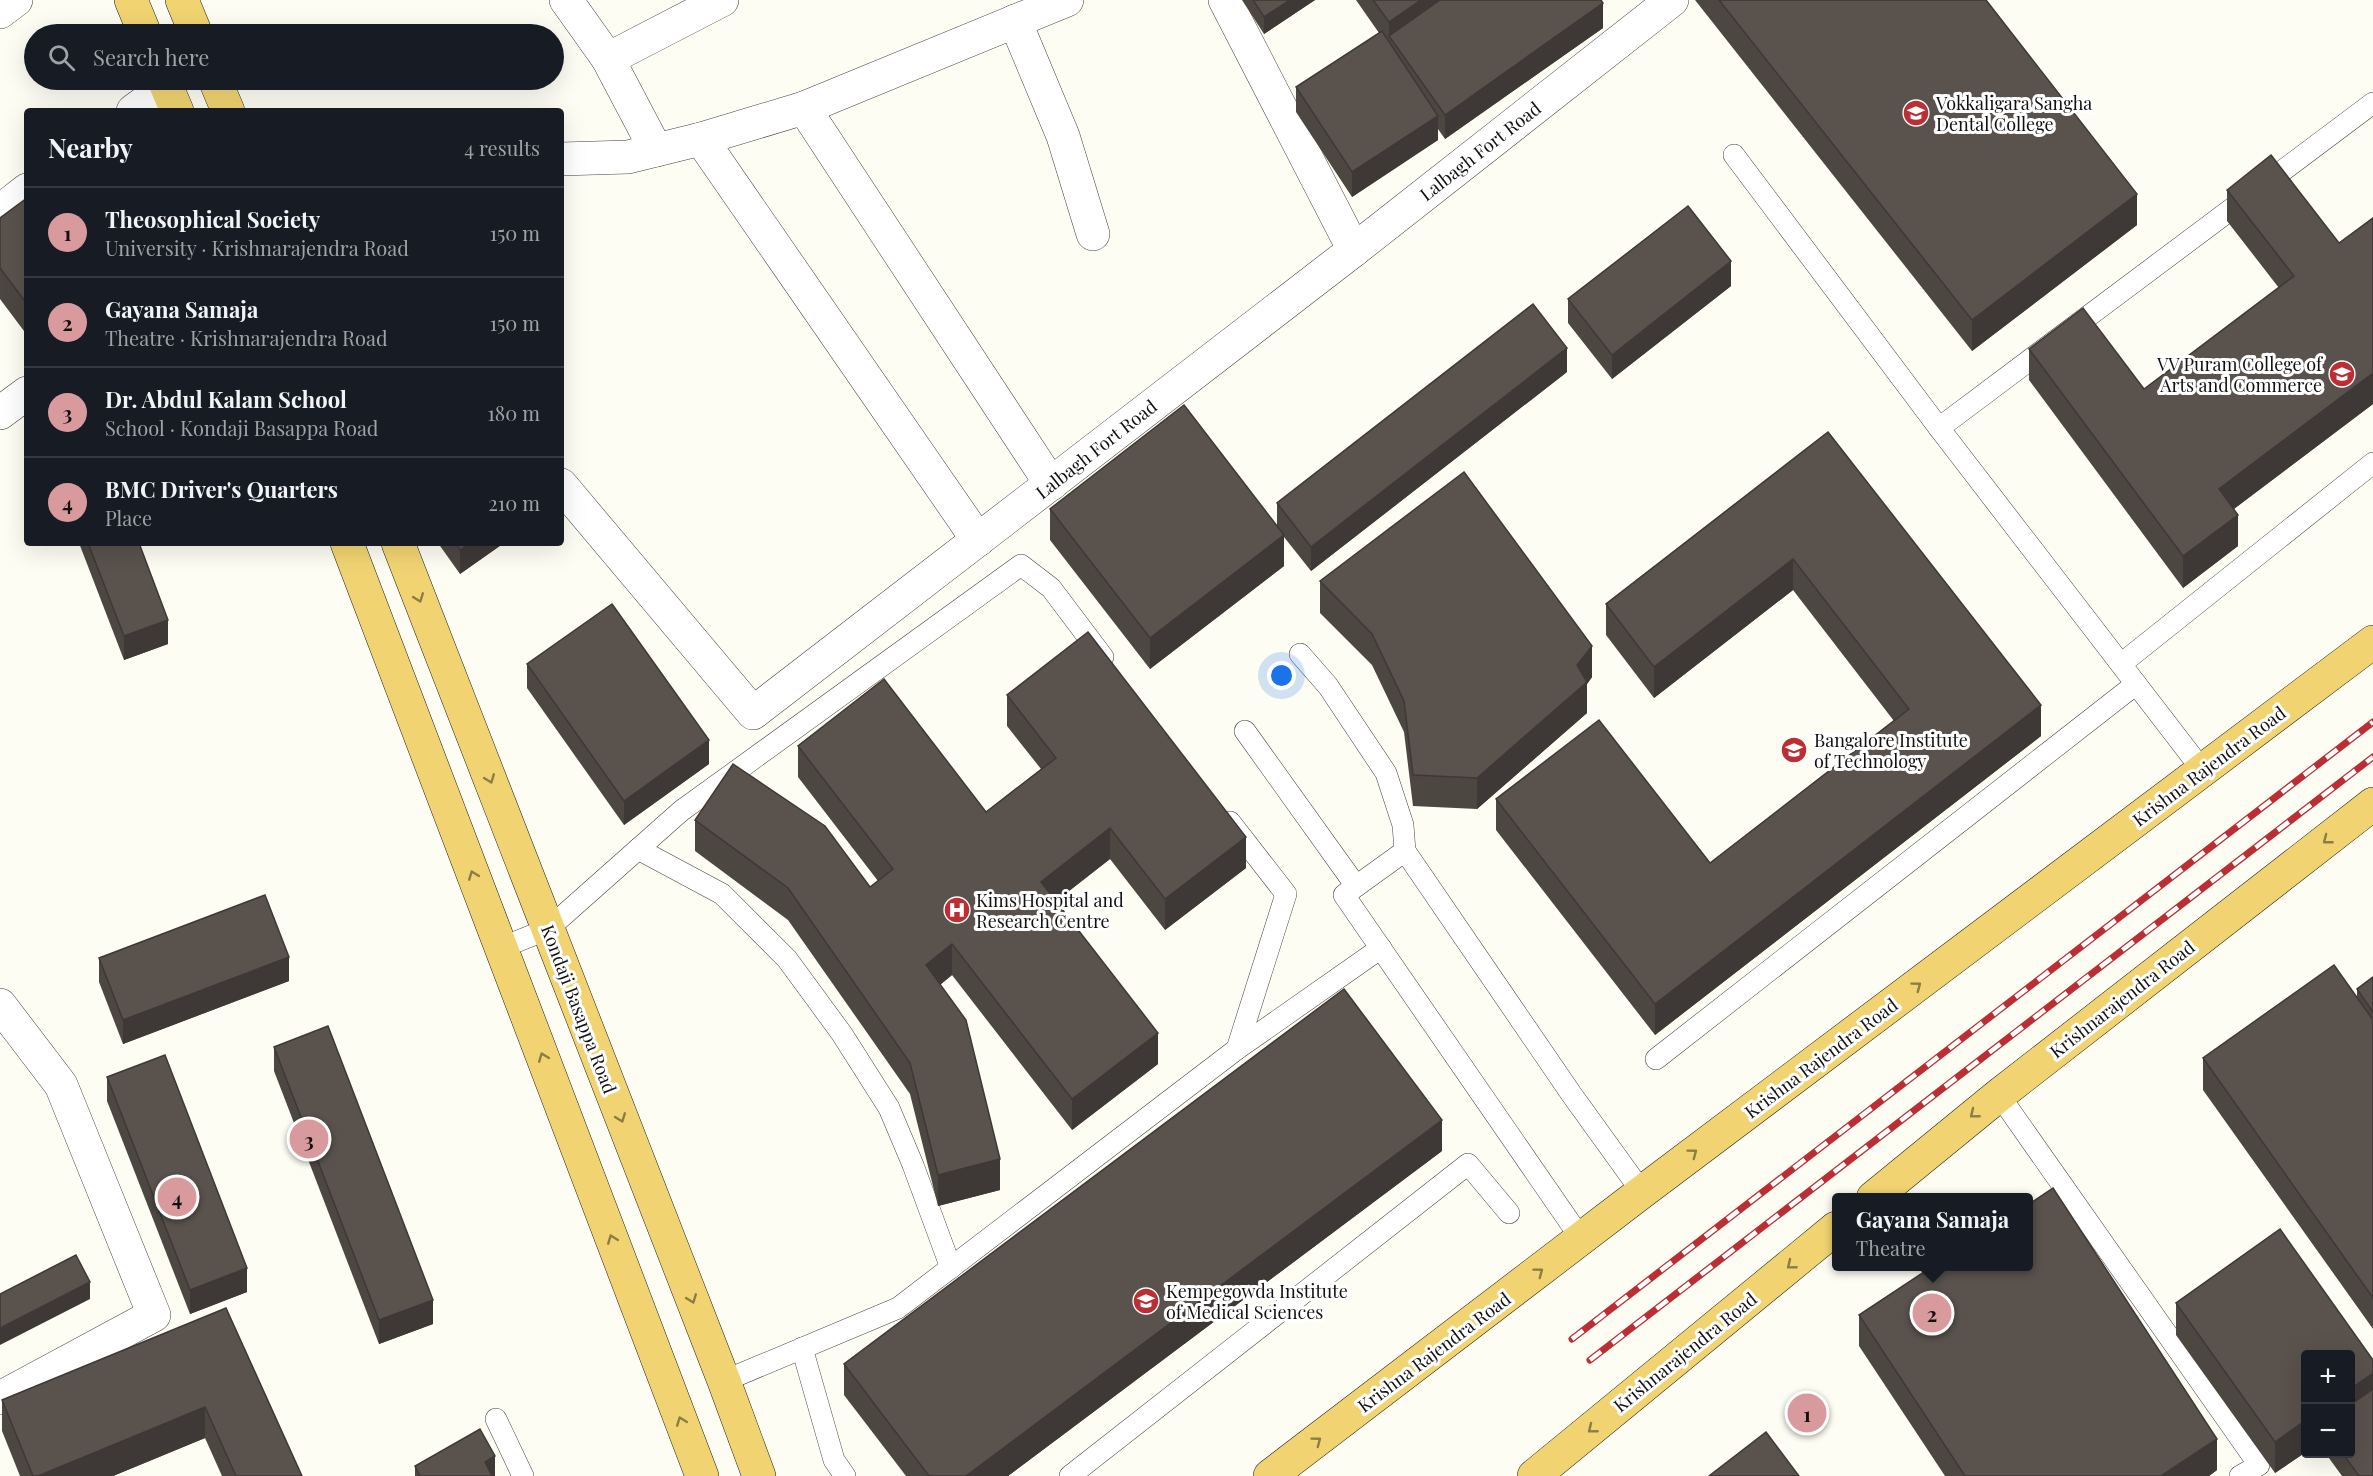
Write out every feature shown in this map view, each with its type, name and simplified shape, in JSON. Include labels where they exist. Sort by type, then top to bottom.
[{"type":"main road","points":[[131,0],[141,24]]},
{"type":"main road","points":[[182,0],[192,24]]},
{"type":"main road","points":[[219,90],[227,108]]},
{"type":"main road","points":[[348,546],[702,1476]]},
{"type":"main road","name":"Kondaji Basappa Road","points":[[399,546],[759,1476]]},
{"type":"main road","name":"Krishna Rajendra Road","points":[[1270,1476],[1642,1192],[2373,642]]},
{"type":"main road","name":"Krishnarajendra Road","points":[[1878,1193],[1999,1095],[2373,804]]},
{"type":"main road","name":"Krishnarajendra Road","points":[[1534,1476],[1832,1231]]},
{"type":"street","points":[[0,12],[16,0]]},
{"type":"street","points":[[566,0],[608,59],[656,150]]},
{"type":"street","points":[[608,59],[722,0]]},
{"type":"street","points":[[564,159],[628,158],[804,108],[1065,0]]},
{"type":"street","points":[[1225,0],[1354,250]]},
{"type":"street","name":"Lalbagh Fort Road","points":[[564,489],[753,713],[1354,250],[1672,0]]},
{"type":"street","points":[[1015,21],[1063,136],[1093,234]]},
{"type":"street","points":[[139,108],[169,92]]},
{"type":"street","points":[[804,108],[1051,484]]},
{"type":"street","points":[[701,139],[978,540]]},
{"type":"street","points":[[0,210],[24,192]]},
{"type":"street","points":[[0,413],[24,395]]},
{"type":"street","points":[[0,1005],[61,1085],[154,1315],[0,1398]]},
{"type":"lane","points":[[1940,428],[2373,103]]},
{"type":"lane","points":[[1734,156],[2203,771]]},
{"type":"lane","points":[[2121,664],[2373,463]]},
{"type":"lane","points":[[501,948],[548,929],[681,811],[1021,565],[1051,588],[1115,672]]},
{"type":"lane","points":[[1300,654],[1328,686],[1386,772],[1403,825],[1405,851],[1572,1095],[1642,1192]]},
{"type":"lane","points":[[1656,1059],[2136,684]]},
{"type":"lane","points":[[1245,731],[1356,886]]},
{"type":"lane","points":[[1221,811],[1286,894],[1237,1049]]},
{"type":"lane","points":[[638,849],[722,894],[787,959],[842,1034],[889,1108],[951,1268]]},
{"type":"lane","points":[[1405,851],[1344,895],[1582,1240]]},
{"type":"lane","points":[[724,1381],[898,1308],[1237,1049],[1381,948]]},
{"type":"lane","points":[[1999,1095],[2263,1471],[2240,1476]]},
{"type":"lane","points":[[1070,1476],[1468,1164],[1509,1213]]},
{"type":"lane","points":[[802,1348],[834,1460],[845,1476]]},
{"type":"lane","points":[[496,1419],[523,1476]]},
{"type":"building","points":[[1253,0],[1290,0],[1264,17]]},
{"type":"building","points":[[1373,0],[1421,0],[1389,22]]},
{"type":"building","points":[[1440,0],[1601,0],[1603,3],[1445,115],[1389,36]]},
{"type":"building","name":"Vokkaligara Sangha Dental College","points":[[1719,0],[1986,0],[2137,194],[1972,320]]},
{"type":"building","points":[[1382,31],[1438,116],[1352,172],[1296,87]]},
{"type":"building","points":[[2271,155],[2339,243],[2373,218],[2373,373],[2219,489],[2238,515],[2183,556],[2029,349],[2083,308],[2144,389],[2294,276],[2227,190]]},
{"type":"building","points":[[24,200],[24,300],[0,268],[0,218]]},
{"type":"building","points":[[1688,206],[1731,261],[1612,355],[1568,299]]},
{"type":"building","points":[[1533,304],[1567,348],[1311,547],[1277,503]]},
{"type":"building","points":[[1184,405],[1284,535],[1150,638],[1050,509]]},
{"type":"building","points":[[1828,432],[2041,705],[1655,1004],[1496,799],[1599,720],[1710,863],[1909,709],[1793,559],[1654,667],[1606,604]]},
{"type":"building","points":[[1464,472],[1592,646],[1577,665],[1587,682],[1477,778],[1413,775],[1404,701],[1372,634],[1320,581]]},
{"type":"building","points":[[89,546],[140,546],[168,620],[124,636]]},
{"type":"building","points":[[612,604],[709,740],[624,801],[527,664]]},
{"type":"building","points":[[1088,632],[1246,837],[1165,899],[1110,828],[1041,882],[1158,1033],[1072,1099],[952,944],[926,965],[966,1020],[1000,1159],[938,1175],[910,1063],[788,888],[695,820],[733,764],[825,826],[870,887],[893,869],[798,746],[884,679],[986,812],[1056,758],[1007,695]]},
{"type":"building","points":[[265,895],[289,957],[123,1020],[99,958]]},
{"type":"building","points":[[2334,965],[2373,1020],[2373,1298],[2203,1058]]},
{"type":"building","points":[[2373,977],[2373,1012],[2357,989]]},
{"type":"building","points":[[1344,989],[1442,1120],[966,1476],[929,1476],[844,1364]]},
{"type":"building","points":[[328,1026],[433,1300],[379,1320],[274,1047]]},
{"type":"building","points":[[165,1055],[247,1268],[190,1290],[107,1077]]},
{"type":"building","points":[[2053,1188],[2217,1439],[2161,1476],[1965,1476],[1859,1315],[1925,1271],[2033,1271],[2033,1202]]},
{"type":"building","points":[[2280,1229],[2373,1360],[2373,1373],[2355,1386],[2355,1350],[2301,1350],[2301,1424],[2275,1442],[2176,1303]]},
{"type":"building","points":[[76,1255],[90,1282],[0,1328],[0,1294]]},
{"type":"building","points":[[226,1308],[302,1476],[236,1476],[205,1407],[38,1476],[33,1476],[2,1400]]},
{"type":"building","points":[[2373,1389],[2373,1476],[2359,1476],[2346,1458],[2355,1458],[2355,1402]]},
{"type":"building","points":[[480,1429],[495,1456],[485,1462],[492,1476],[420,1476],[415,1466]]},
{"type":"building","points":[[1766,1432],[1799,1476],[1709,1476]]},
{"type":"railway","points":[[1572,1339],[2373,722]]},
{"type":"railway","points":[[1590,1360],[2373,757]]},
{"type":"place","name":"Vokkaligara Sangha Dental College","points":[[1916,113]]},
{"type":"place","name":"VV Puram College of Arts and Commerce","points":[[2342,374]]},
{"type":"place","name":"Bangalore Institute of Technology","points":[[1794,750]]},
{"type":"place","name":"Kims Hospital and Research Centre","points":[[957,910]]},
{"type":"place","name":"Dr. Abdul Kalam School","points":[[309,1139]]},
{"type":"place","name":"BMC Driver's Quarters","points":[[177,1197]]},
{"type":"place","name":"Kempegowda Institute of Medical Sciences","points":[[1146,1301]]},
{"type":"place","name":"Gayana Samaja","points":[[1932,1313]]},
{"type":"place","name":"Theosophical Society","points":[[1807,1413]]}]
